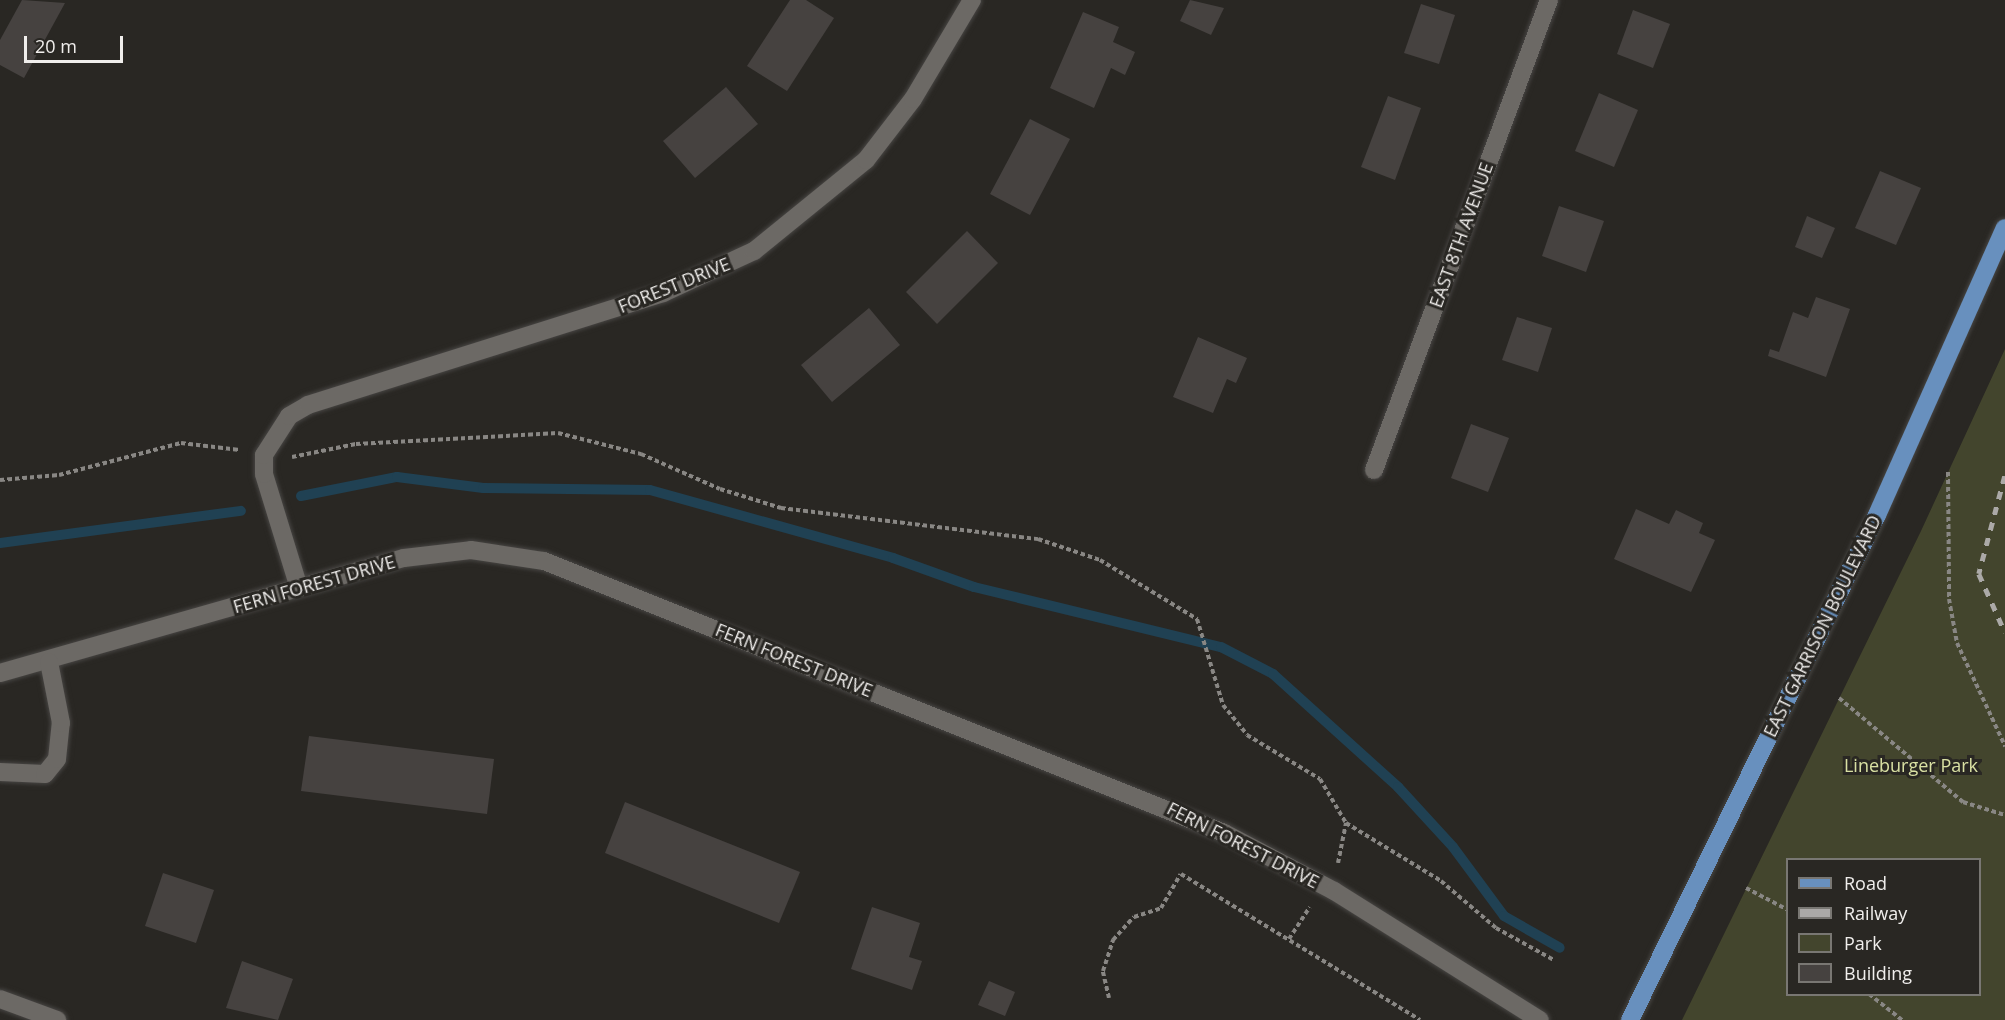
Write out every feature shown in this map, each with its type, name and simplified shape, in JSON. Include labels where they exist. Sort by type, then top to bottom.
[{"type":"main road","name":"EAST GARRISON BOULEVARD","points":[[1630,1020],[1877,515],[2005,228]]},
{"type":"street","name":"FOREST DRIVE","points":[[264,454],[278,429],[308,405],[663,293],[754,251],[867,159],[913,99],[972,0]]},
{"type":"street","name":"EAST 8TH AVENUE","points":[[1374,470],[1549,0]]},
{"type":"street","points":[[264,454],[264,474],[299,588]]},
{"type":"street","name":"FERN FOREST DRIVE","points":[[0,673],[49,662],[299,588],[434,553],[471,550],[544,561],[1214,828],[1335,891],[1540,1020]]},
{"type":"street","points":[[0,772],[45,774],[57,759],[61,723],[49,662]]},
{"type":"street","points":[[0,999],[57,1020]]},
{"type":"path","points":[[0,480],[59,475],[181,443],[298,458],[356,444],[558,433],[640,454],[720,489],[781,508],[1038,538],[1100,560],[1197,619],[1224,705],[1247,735],[1320,779],[1347,823],[1441,881],[1496,928],[1554,960]]},
{"type":"path","points":[[1948,472],[1949,599],[1957,643],[2005,746]]},
{"type":"path","points":[[1839,698],[1963,802],[2005,815]]},
{"type":"path","points":[[1109,998],[1103,971],[1113,940],[1134,917],[1161,908],[1181,874],[1420,1020]]},
{"type":"path","points":[[1746,888],[1786,909]]},
{"type":"path","points":[[1872,996],[1902,1020]]},
{"type":"green space","name":"Lineburger Park","points":[[2005,349],[2005,1020],[1682,1020],[1921,531]]},
{"type":"building","points":[[22,0],[65,3],[24,78],[0,65],[0,40]]},
{"type":"building","points":[[790,0],[806,0],[834,18],[787,91],[747,66]]},
{"type":"building","points":[[1190,0],[1224,8],[1211,35],[1180,21]]},
{"type":"building","points":[[1421,4],[1455,15],[1439,64],[1404,53]]},
{"type":"building","points":[[1633,10],[1670,24],[1653,68],[1617,54]]},
{"type":"building","points":[[1083,12],[1119,27],[1113,42],[1135,52],[1125,75],[1111,68],[1094,108],[1050,88]]},
{"type":"building","points":[[726,87],[758,124],[695,178],[663,141]]},
{"type":"building","points":[[1599,93],[1638,110],[1614,167],[1575,151]]},
{"type":"building","points":[[1388,96],[1421,108],[1395,180],[1361,167]]},
{"type":"building","points":[[1030,119],[1070,139],[1030,215],[990,194]]},
{"type":"building","points":[[1880,171],[1921,188],[1896,245],[1855,228]]},
{"type":"building","points":[[1559,206],[1604,221],[1586,272],[1542,256]]},
{"type":"building","points":[[1807,216],[1835,228],[1822,258],[1795,247]]},
{"type":"building","points":[[967,231],[998,263],[937,324],[906,292]]},
{"type":"building","points":[[1816,297],[1850,309],[1826,377],[1768,356],[1770,349],[1779,352],[1793,312],[1808,318]]},
{"type":"building","points":[[869,308],[900,345],[832,402],[801,365]]},
{"type":"building","points":[[1517,317],[1552,328],[1538,372],[1502,360]]},
{"type":"building","points":[[1198,337],[1247,358],[1236,383],[1227,379],[1213,413],[1173,397]]},
{"type":"building","points":[[1471,424],[1509,438],[1488,492],[1451,478]]},
{"type":"building","points":[[1636,509],[1669,524],[1676,510],[1703,523],[1699,533],[1715,540],[1691,592],[1614,559]]},
{"type":"building","points":[[309,736],[494,759],[487,814],[301,791]]},
{"type":"building","points":[[625,802],[800,872],[779,923],[605,853]]},
{"type":"building","points":[[163,873],[214,890],[196,943],[145,926]]},
{"type":"building","points":[[872,907],[920,923],[909,957],[922,961],[912,990],[851,969]]},
{"type":"building","points":[[242,961],[293,979],[278,1020],[226,1008]]},
{"type":"building","points":[[989,981],[1015,992],[1005,1016],[978,1005]]},
{"type":"waterway","points":[[301,496],[397,477],[483,488],[650,490],[893,558],[974,587],[1221,647],[1273,674],[1398,787],[1453,847],[1504,916],[1560,948]]},
{"type":"waterway","points":[[0,543],[241,511]]},
{"type":"railway","points":[[2005,476],[1979,574],[2005,632]]}]
